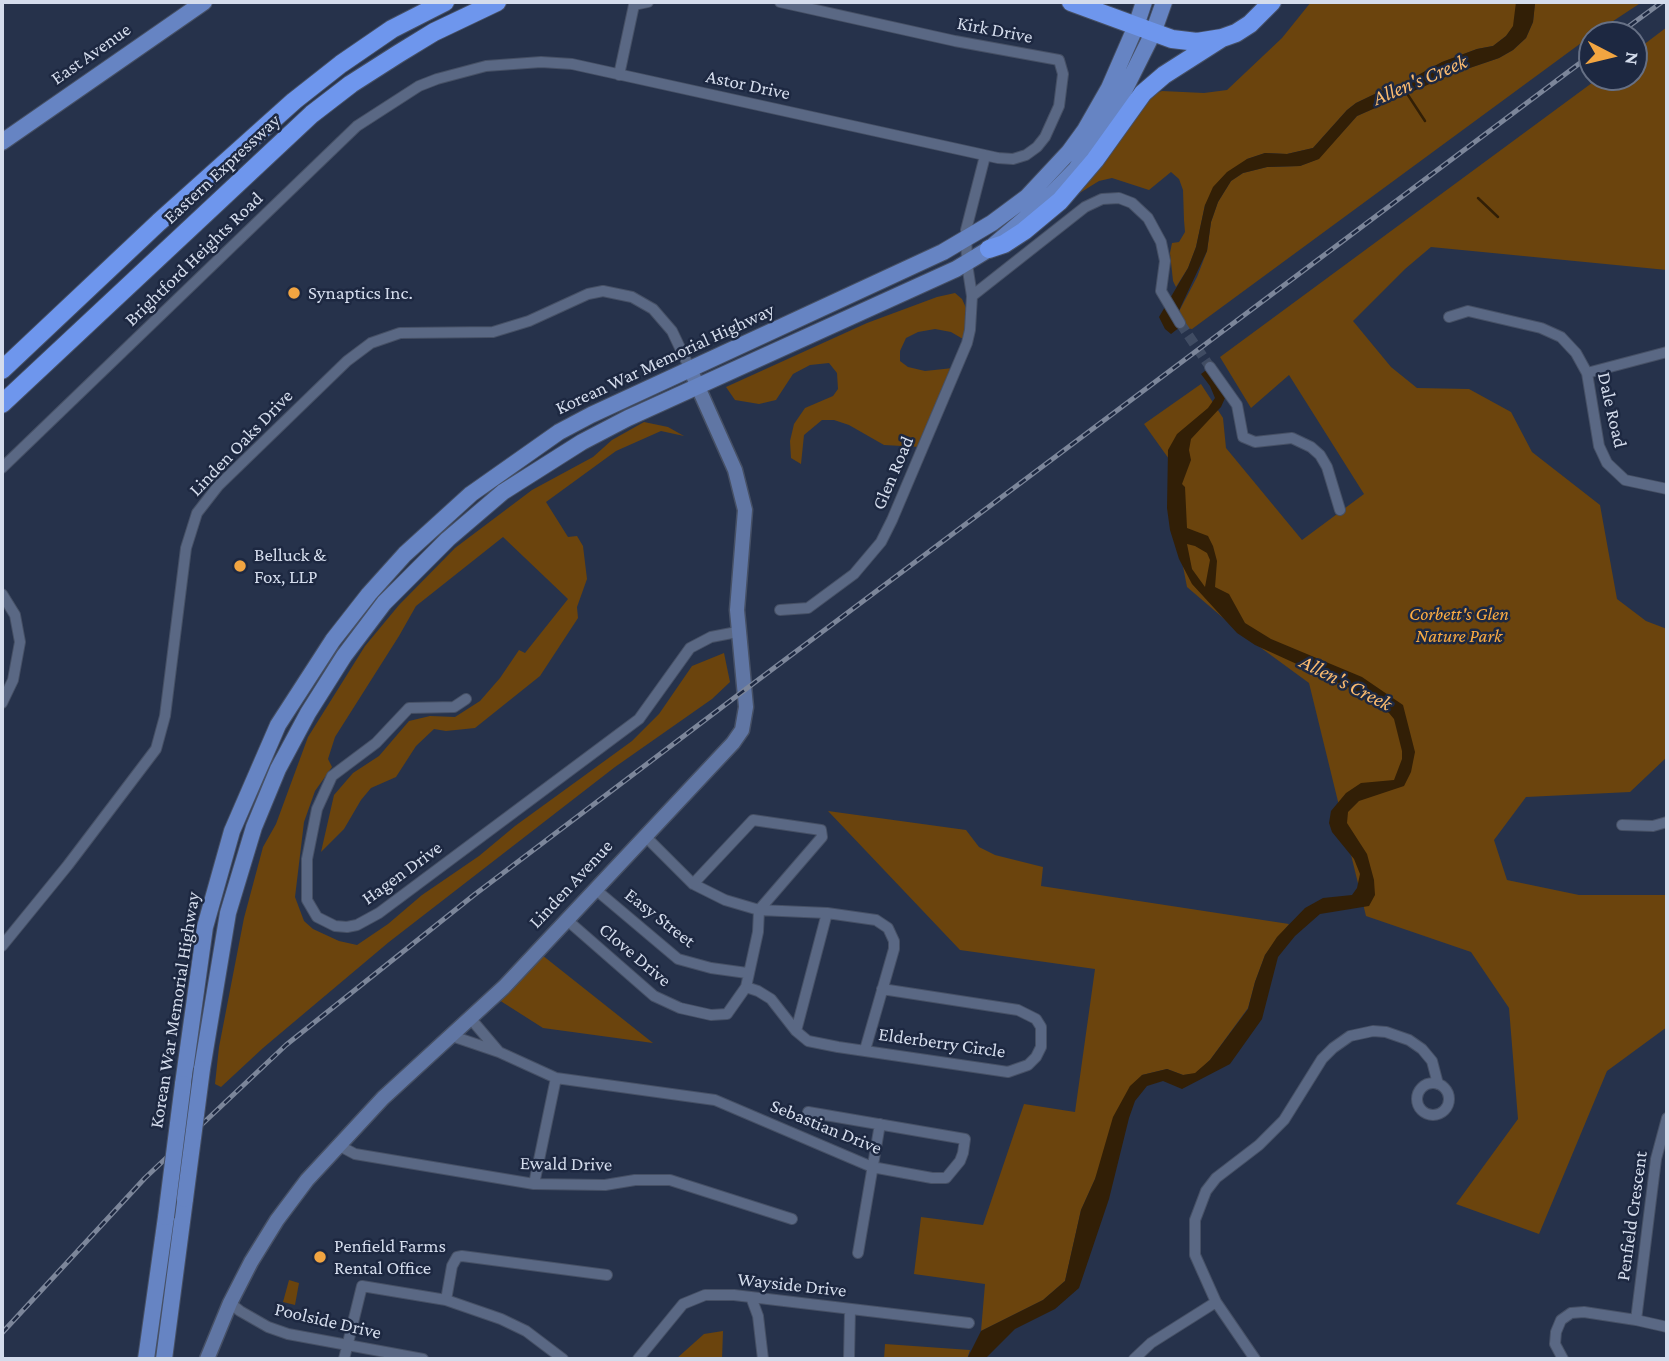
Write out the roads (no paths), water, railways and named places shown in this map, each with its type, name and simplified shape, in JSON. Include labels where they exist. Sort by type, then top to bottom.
[{"type":"highway","name":"Eastern Expressway","points":[[2,370],[159,222],[294,101],[392,29],[445,2]]},
{"type":"highway","name":"Eastern Expressway","points":[[2,404],[312,114],[351,84],[407,48],[497,2]]},
{"type":"highway","points":[[1071,2],[1185,42],[1222,38]]},
{"type":"highway","points":[[989,249],[1004,244],[1024,231],[1060,201],[1095,160],[1143,93],[1164,75],[1222,38],[1250,24],[1272,2]]},
{"type":"main road","name":"East Avenue","points":[[2,142],[204,2]]},
{"type":"main road","points":[[1144,2],[1145,30]]},
{"type":"main road","points":[[1145,30],[1164,2]]},
{"type":"main road","name":"Korean War Memorial Highway","points":[[146,1359],[205,927],[232,831],[278,725],[333,640],[405,554],[444,518],[504,469],[559,432],[943,252],[1027,197],[1069,152],[1085,130],[1145,30]]},
{"type":"main road","name":"Korean War Memorial Highway","points":[[164,1359],[202,1069],[228,913],[254,827],[278,769],[308,713],[344,656],[384,603],[428,557],[503,492],[582,442],[967,264],[989,249],[1041,205],[1076,169],[1107,124],[1145,30]]},
{"type":"street","points":[[619,75],[634,5],[648,2]]},
{"type":"street","name":"Kirk Drive","points":[[780,2],[955,41],[1059,60],[1063,74],[1063,90],[1045,137],[1026,155],[1013,159],[985,156]]},
{"type":"street","name":"Astor Drive","points":[[419,86],[460,72],[515,63],[572,64],[985,156]]},
{"type":"street","name":"Brightford Heights Road","points":[[2,468],[357,126],[419,86]]},
{"type":"street","points":[[965,239],[967,219],[985,156]]},
{"type":"street","points":[[972,296],[1085,207],[1110,197],[1132,203],[1148,218],[1164,252],[1161,289],[1163,296],[1179,321]]},
{"type":"street","name":"Glen Road","points":[[780,610],[808,608],[854,574],[881,541],[967,343],[972,317],[972,296],[965,239]]},
{"type":"street","name":"Linden Oaks Drive","points":[[2,946],[54,884],[156,749],[165,716],[186,548],[197,513],[218,486],[347,361],[371,343],[400,333],[492,332],[529,321],[588,294],[603,292],[632,297],[653,309],[672,331],[690,369]]},
{"type":"street","name":"Dale Road","points":[[1449,317],[1468,311],[1552,332],[1568,344],[1587,373],[1599,446],[1607,463],[1625,480],[1667,489]]},
{"type":"street","points":[[1587,373],[1667,352]]},
{"type":"street","points":[[1210,367],[1237,405],[1243,437],[1255,442],[1292,438],[1311,447],[1327,467],[1340,510]]},
{"type":"street","name":"Linden Avenue","points":[[207,1359],[230,1303],[277,1220],[307,1180],[383,1098],[521,970],[733,743],[745,721],[746,700],[737,632],[737,599],[745,510],[736,470],[690,369]]},
{"type":"street","points":[[2,594],[15,615],[20,642],[13,680],[2,703]]},
{"type":"street","name":"Hagen Drive","points":[[466,699],[454,707],[409,708],[376,743],[332,776],[314,821],[307,859],[307,900],[312,910],[326,923],[347,927],[358,925],[379,913],[639,719],[690,648],[711,636],[737,632]]},
{"type":"street","points":[[693,884],[753,820],[821,830],[822,836],[759,909],[758,932],[746,987]]},
{"type":"street","points":[[1622,825],[1653,826],[1667,822]]},
{"type":"street","points":[[645,836],[693,884],[725,900],[759,909],[828,913],[876,920],[888,928],[892,934],[894,949],[865,1050]]},
{"type":"street","name":"Easy Street","points":[[595,889],[678,959],[687,963],[747,973]]},
{"type":"street","points":[[796,1031],[828,913]]},
{"type":"street","name":"Clove Drive","points":[[567,920],[662,1002],[695,1013],[727,1014],[746,987]]},
{"type":"street","name":"Elderberry Circle","points":[[746,987],[771,999],[796,1031],[808,1041],[1008,1072],[1028,1065],[1037,1057],[1041,1046],[1041,1027],[1036,1020],[1018,1010],[882,989]]},
{"type":"street","name":"Sebastian Drive","points":[[471,1019],[499,1052]]},
{"type":"street","points":[[1255,1359],[1216,1302],[1195,1255],[1195,1220],[1206,1191],[1216,1178],[1259,1145],[1284,1120],[1322,1059],[1342,1040],[1360,1032],[1399,1035],[1409,1040],[1432,1061],[1437,1084]]},
{"type":"street","name":"Sebastian Drive","points":[[452,1036],[499,1052],[556,1078],[715,1101],[872,1167],[946,1178],[963,1153],[965,1139],[808,1112]]},
{"type":"street","points":[[534,1184],[556,1078]]},
{"type":"street","name":"Penfield Crescent","points":[[1636,1320],[1656,1159],[1667,1118]]},
{"type":"street","points":[[858,1253],[880,1124]]},
{"type":"street","name":"Ewald Drive","points":[[338,1145],[355,1154],[534,1184],[604,1185],[635,1180],[670,1180],[792,1219]]},
{"type":"street","points":[[446,1300],[452,1266],[457,1257],[463,1256],[607,1275]]},
{"type":"street","points":[[344,1359],[362,1286],[446,1300],[516,1325],[563,1359]]},
{"type":"street","name":"Wayside Drive","points":[[638,1359],[683,1304],[705,1295],[751,1297],[969,1322]]},
{"type":"street","points":[[751,1297],[758,1316],[763,1359]]},
{"type":"street","points":[[1134,1359],[1151,1343],[1216,1302]]},
{"type":"street","name":"Poolside Drive","points":[[230,1303],[268,1327],[298,1336],[423,1359]]},
{"type":"street","points":[[849,1359],[850,1309]]},
{"type":"street","points":[[1563,1359],[1555,1344],[1555,1338],[1558,1325],[1566,1316],[1584,1312],[1667,1327]]},
{"type":"water","name":"Allen's Creek","points":[[1516,2],[1535,4],[1533,22],[1526,38],[1513,50],[1357,116],[1319,159],[1300,166],[1267,167],[1243,173],[1231,181],[1218,202],[1211,222],[1207,251],[1175,319],[1180,327],[1171,334],[1165,329],[1159,317],[1188,268],[1196,247],[1205,205],[1213,187],[1227,172],[1247,159],[1265,153],[1287,154],[1313,148],[1356,103],[1398,86],[1442,62],[1493,46],[1506,36],[1513,26]]},
{"type":"water","name":"Allen's Creek","points":[[1209,368],[1225,398],[1221,407],[1191,439],[1191,460],[1182,484],[1185,487],[1187,528],[1208,536],[1213,546],[1217,561],[1215,587],[1229,594],[1245,623],[1271,639],[1362,677],[1403,705],[1415,752],[1411,772],[1404,786],[1359,801],[1348,812],[1347,823],[1367,854],[1374,880],[1375,895],[1369,906],[1320,914],[1295,936],[1278,957],[1262,1019],[1230,1064],[1182,1089],[1163,1081],[1147,1086],[1135,1101],[1129,1118],[1109,1199],[1079,1288],[1055,1309],[1015,1329],[985,1359],[967,1359],[981,1331],[1043,1300],[1065,1281],[1081,1210],[1095,1179],[1113,1117],[1130,1086],[1142,1075],[1167,1069],[1183,1075],[1195,1073],[1210,1060],[1248,1009],[1265,955],[1277,937],[1305,908],[1323,898],[1352,895],[1357,888],[1360,874],[1354,859],[1332,832],[1329,823],[1331,811],[1346,793],[1361,783],[1394,780],[1402,759],[1394,719],[1389,713],[1356,691],[1255,645],[1237,633],[1192,584],[1179,559],[1170,530],[1167,508],[1168,450],[1177,434],[1208,408],[1215,398],[1201,374]],"holes":[[[1187,544],[1207,553],[1210,560],[1205,587],[1192,569]]]},
{"type":"waterway","name":"Allen's Creek","points":[[1406,92],[1425,121]]},
{"type":"waterway","points":[[1478,198],[1498,217]]},
{"type":"tunnel","points":[[1180,323],[1210,367]]},
{"type":"railway","points":[[1636,21],[1662,2]]},
{"type":"railway","points":[[2,1333],[145,1178],[286,1045],[474,895],[1578,65]]},
{"type":"place","name":"Synaptics Inc.","points":[[294,293]]},
{"type":"place","name":"Belluck & Fox, LLP","points":[[240,566]]},
{"type":"place","name":"Penfield Farms Rental Office","points":[[320,1257]]},
{"type":"park label","name":"Corbett's Glen Nature Park","points":[[1459,625]]}]
